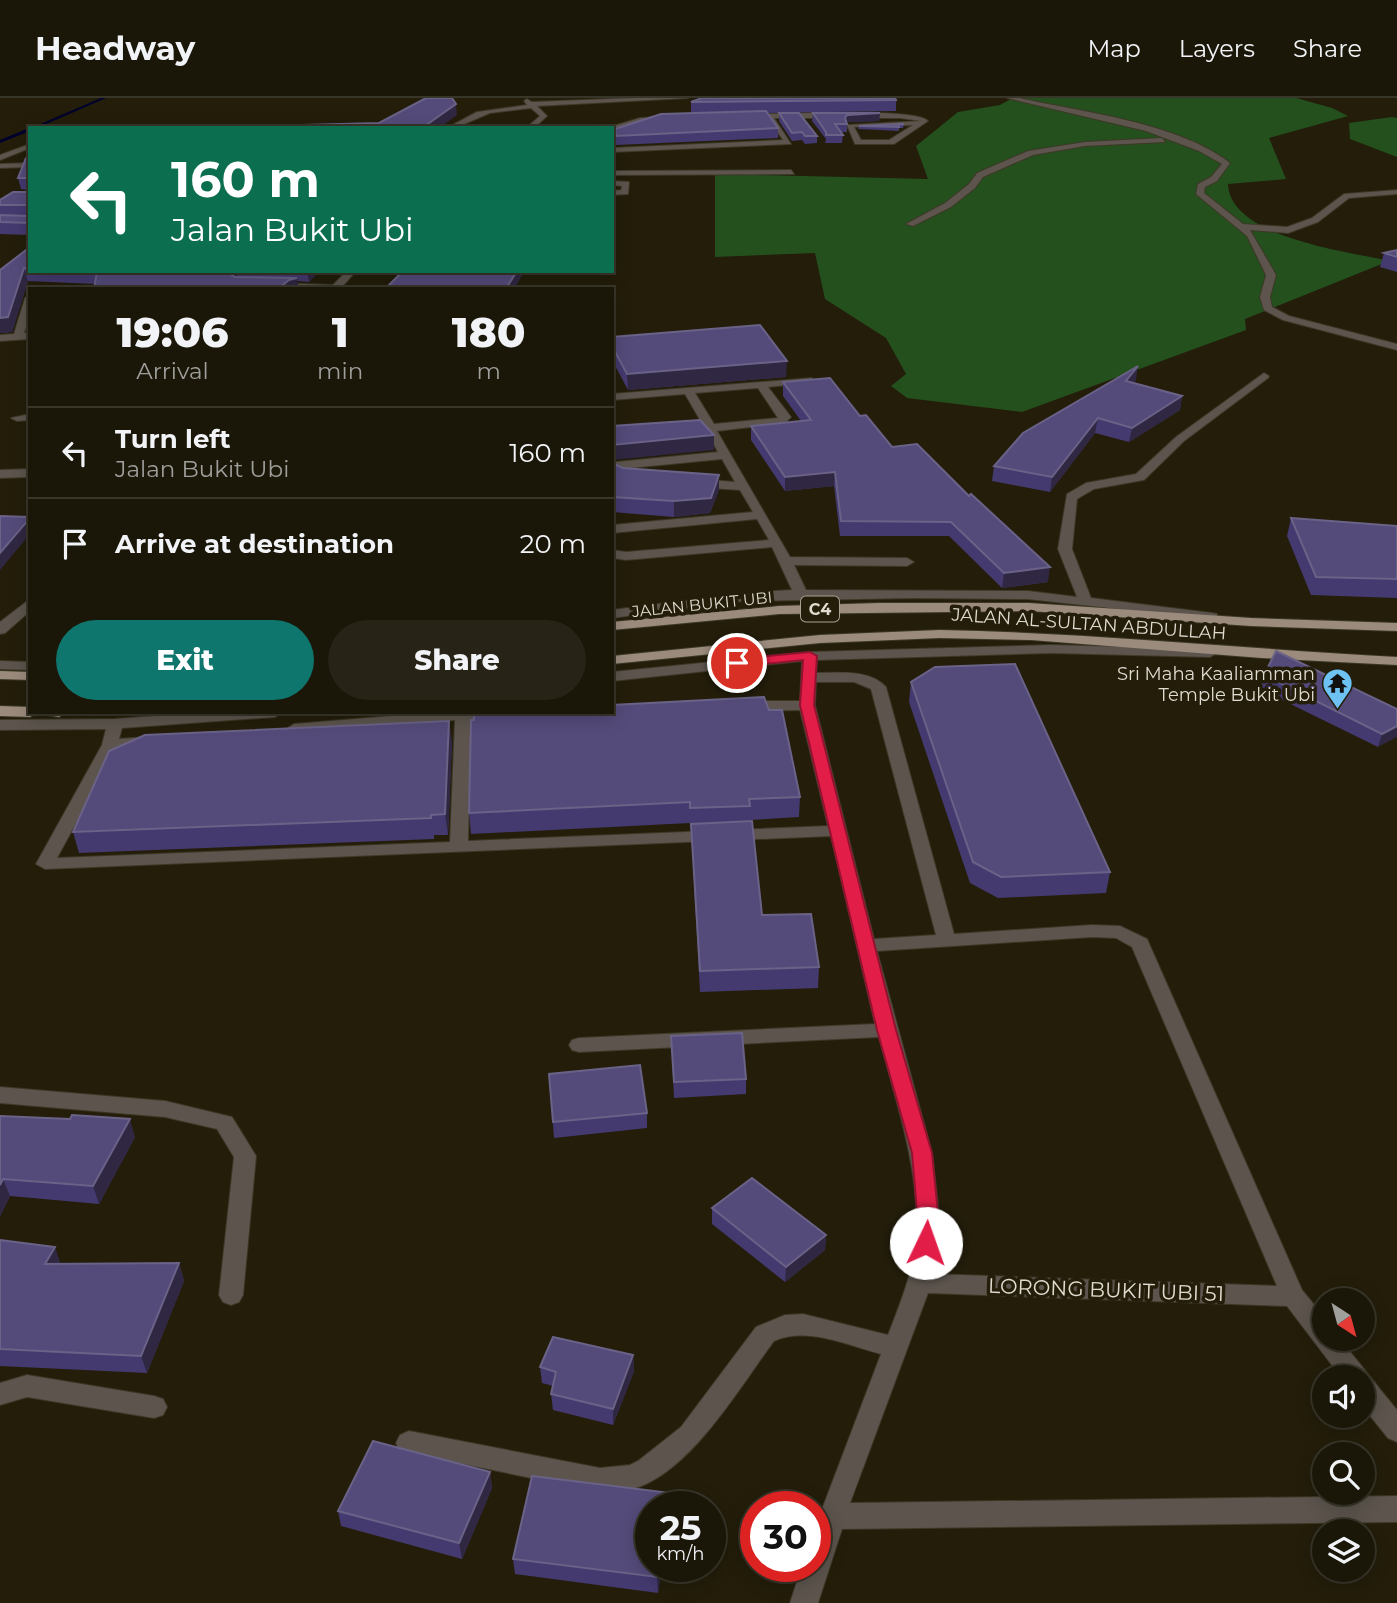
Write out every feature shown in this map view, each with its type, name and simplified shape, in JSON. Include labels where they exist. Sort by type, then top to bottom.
[{"type":"main road","name":"JALAN AL-SULTAN ABDULLAH","points":[[614,626],[779,610],[1029,607],[1251,622],[1397,627]]},
{"type":"main road","name":"JALAN AL-SULTAN ABDULLAH","points":[[614,660],[820,639],[940,634],[1031,635],[1262,654],[1397,661]]},
{"type":"main road","points":[[0,675],[28,676]]},
{"type":"main road","points":[[0,711],[28,712]]},
{"type":"street","points":[[524,98],[544,116],[532,126]]},
{"type":"street","points":[[454,126],[484,111],[532,105],[685,98]]},
{"type":"street","points":[[1010,98],[1106,119],[1176,139],[1226,163],[1214,180],[1201,186],[1200,194],[1251,235],[1271,275],[1265,297],[1267,308],[1286,318],[1397,347]]},
{"type":"street","points":[[755,116],[900,116],[925,121],[922,123],[891,142],[862,143],[858,142],[851,124],[922,123]]},
{"type":"street","points":[[614,150],[788,142],[769,116]]},
{"type":"street","points":[[802,116],[808,124]]},
{"type":"street","points":[[614,127],[640,120],[674,119]]},
{"type":"street","points":[[910,224],[948,205],[971,186],[979,175],[1031,153],[1085,144],[1176,139]]},
{"type":"street","points":[[0,158],[28,146]]},
{"type":"street","points":[[0,166],[28,165]]},
{"type":"street","points":[[614,173],[791,172]]},
{"type":"street","points":[[614,183],[626,184],[625,192],[614,194]]},
{"type":"street","points":[[1243,227],[1288,230],[1315,220],[1347,197],[1397,192]]},
{"type":"street","points":[[336,287],[350,273]]},
{"type":"street","points":[[265,286],[288,287]]},
{"type":"street","points":[[18,337],[28,304]]},
{"type":"street","points":[[0,338],[28,336]]},
{"type":"street","points":[[1084,600],[1065,549],[1071,497],[1090,486],[1140,477],[1180,439],[1264,376]]},
{"type":"street","points":[[614,397],[808,380]]},
{"type":"street","points":[[682,431],[781,421],[785,418],[761,384]]},
{"type":"street","points":[[688,390],[777,543],[801,594]]},
{"type":"street","points":[[614,470],[616,466],[724,455]]},
{"type":"street","points":[[614,472],[637,478]]},
{"type":"street","points":[[0,474],[28,473]]},
{"type":"street","points":[[676,481],[742,486]]},
{"type":"street","points":[[614,529],[760,515]]},
{"type":"street","points":[[614,554],[626,556],[777,543]]},
{"type":"street","points":[[786,561],[907,562]]},
{"type":"street","name":"JALAN BUKIT UBI","points":[[614,614],[743,597],[801,594],[1028,595],[1251,622]]},
{"type":"street","points":[[0,620],[28,604]]},
{"type":"street","points":[[0,630],[28,605]]},
{"type":"street","name":"C4","points":[[614,677],[810,656],[1051,649],[1262,654]]},
{"type":"street","points":[[804,1603],[832,1516],[920,1283],[929,1223],[922,1153],[887,1030],[807,705],[810,656]]},
{"type":"street","points":[[0,665],[28,666]]},
{"type":"street","points":[[809,678],[870,680],[878,687],[947,942]]},
{"type":"street","points":[[724,707],[807,705]]},
{"type":"street","points":[[0,725],[115,724],[248,714]]},
{"type":"street","points":[[273,731],[489,714]]},
{"type":"street","points":[[459,848],[463,715]]},
{"type":"street","points":[[115,724],[110,745],[45,864],[838,831]]},
{"type":"street","points":[[110,745],[164,740]]},
{"type":"street","points":[[866,946],[1093,931],[1120,932],[1140,943],[1293,1296],[1312,1321]]},
{"type":"street","points":[[579,1045],[887,1030]]},
{"type":"street","points":[[0,1095],[165,1109],[224,1123],[245,1156],[231,1295]]},
{"type":"street","name":"LORONG BUKIT UBI 51","points":[[920,1283],[1293,1296]]},
{"type":"street","points":[[409,1443],[600,1480],[631,1477],[647,1470],[690,1435],[765,1334],[785,1325],[803,1324],[895,1347]]},
{"type":"street","points":[[1335,1351],[1346,1365]]},
{"type":"street","points":[[0,1394],[27,1386],[153,1407]]},
{"type":"street","points":[[1375,1402],[1397,1430]]},
{"type":"street","points":[[832,1516],[1397,1509]]},
{"type":"green space","points":[[1013,98],[1296,98],[1332,108],[1348,116],[1269,138],[1286,179],[1228,184],[1234,202],[1248,217],[1294,239],[1389,261],[1245,319],[1246,330],[1022,412],[907,398],[891,386],[906,374],[886,338],[825,299],[815,253],[715,257],[715,174],[928,179],[916,146],[958,112],[1000,105]]},
{"type":"green space","points":[[1397,118],[1397,157],[1350,139],[1349,123]]},
{"type":"building","points":[[426,98],[452,98],[456,104],[425,126],[260,126],[379,123]]},
{"type":"building","points":[[702,98],[895,98],[896,100],[691,102]]},
{"type":"building","points":[[766,111],[778,128],[616,136],[615,129],[661,114]]},
{"type":"building","points":[[779,113],[799,113],[817,136],[805,136],[802,132],[792,133]]},
{"type":"building","points":[[813,113],[880,113],[847,115],[847,124],[835,124],[843,135],[826,135]]},
{"type":"building","points":[[904,124],[898,125],[899,127],[859,126]]},
{"type":"building","points":[[28,157],[28,178],[18,178]]},
{"type":"building","points":[[13,192],[28,192],[28,208],[27,205],[0,205],[0,200]]},
{"type":"building","points":[[0,215],[27,216],[28,223],[0,222]]},
{"type":"building","points":[[28,249],[28,268],[24,268],[8,317],[0,318],[0,270]]},
{"type":"building","points":[[1397,250],[1397,257],[1384,253]]},
{"type":"building","points":[[97,273],[229,273],[235,277],[297,278],[280,287],[94,287]]},
{"type":"building","points":[[401,273],[516,273],[507,287],[387,287]]},
{"type":"building","points":[[760,325],[787,361],[627,374],[614,350],[614,337]]},
{"type":"building","points":[[1138,366],[1126,381],[1182,396],[1132,428],[1098,418],[1052,477],[994,466],[1023,433]]},
{"type":"building","points":[[830,378],[860,416],[866,415],[892,447],[917,444],[969,496],[971,494],[1050,567],[1004,573],[951,522],[841,521],[835,472],[785,477],[751,426],[811,420],[783,382]]},
{"type":"building","points":[[700,420],[714,435],[614,445],[614,426]]},
{"type":"building","points":[[614,464],[623,468],[719,475],[711,498],[674,501],[614,497]]},
{"type":"building","points":[[0,516],[28,517],[28,520],[0,553]]},
{"type":"building","points":[[1291,518],[1397,526],[1397,579],[1316,577]]},
{"type":"building","points":[[1276,651],[1397,709],[1397,726],[1382,734],[1264,675]]},
{"type":"building","points":[[1015,664],[1110,872],[1001,877],[973,862],[911,682],[935,667]]},
{"type":"building","points":[[764,697],[769,710],[782,710],[800,797],[749,799],[750,806],[690,808],[690,802],[469,813],[471,720],[474,720],[474,714],[614,714],[614,705]]},
{"type":"building","points":[[449,721],[445,814],[431,815],[431,818],[73,832],[109,751],[145,735]]},
{"type":"building","points":[[752,821],[762,915],[811,914],[819,967],[700,971],[691,824]]},
{"type":"building","points":[[742,1033],[746,1079],[674,1082],[671,1036]]},
{"type":"building","points":[[640,1065],[647,1113],[553,1122],[549,1074]]},
{"type":"building","points":[[72,1115],[130,1119],[93,1186],[3,1179],[0,1185],[0,1116],[70,1119]]},
{"type":"building","points":[[752,1178],[826,1235],[786,1267],[712,1208]]},
{"type":"building","points":[[0,1240],[55,1247],[45,1264],[179,1263],[141,1356],[0,1349]]},
{"type":"building","points":[[553,1337],[633,1355],[613,1409],[551,1394],[556,1372],[540,1367]]},
{"type":"building","points":[[373,1441],[490,1472],[459,1543],[338,1511]]},
{"type":"building","points":[[532,1476],[655,1491],[635,1491],[635,1574],[513,1559]]},
{"type":"waterway","points":[[38,126],[104,98]]},
{"type":"waterway","points":[[0,142],[28,130]]},
{"type":"place","name":"Sri Maha Kaaliamman Temple Bukit Ubi","points":[[1338,711]]},
{"type":"route","points":[[737,663],[810,656],[807,705],[887,1030],[922,1153],[929,1223],[926,1243]]}]
